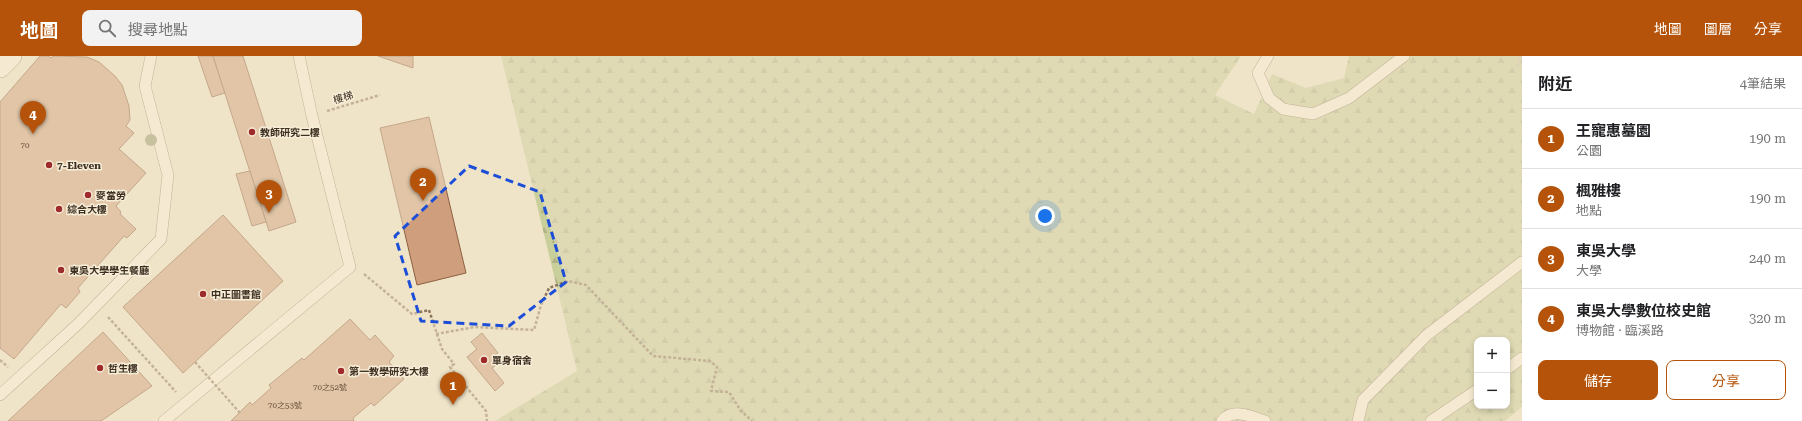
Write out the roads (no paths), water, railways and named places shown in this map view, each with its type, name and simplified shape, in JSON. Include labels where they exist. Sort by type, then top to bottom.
[{"type":"street","points":[[0,67],[11,56]]},
{"type":"lane","points":[[0,395],[21,377],[96,305],[162,239],[168,175],[145,86],[150,56]]},
{"type":"lane","points":[[164,421],[350,267],[312,116],[299,56]]},
{"type":"lane","points":[[1268,56],[1258,73],[1269,98],[1283,109],[1313,114],[1350,98],[1404,56]]},
{"type":"lane","points":[[1358,421],[1363,400],[1427,335],[1522,262]]},
{"type":"lane","points":[[1510,367],[1522,358]]},
{"type":"lane","points":[[1431,421],[1474,392]]},
{"type":"lane","points":[[1449,409],[1449,421]]},
{"type":"lane","points":[[1222,421],[1224,418],[1243,413],[1265,421]]},
{"type":"place","name":"教師研究二樓","points":[[252,132]]},
{"type":"place","name":"東吳大學數位校史館","points":[[33,134]]},
{"type":"place","name":"7-Eleven","points":[[49,165]]},
{"type":"place","name":"麥當勞","points":[[88,195]]},
{"type":"place","name":"楓雅樓","points":[[423,201]]},
{"type":"place","name":"綜合大樓","points":[[59,209]]},
{"type":"place","name":"東吳大學","points":[[269,213]]},
{"type":"place","name":"東吳大學學生餐廳","points":[[61,270]]},
{"type":"place","name":"中正圖書館","points":[[203,294]]},
{"type":"place","name":"單身宿舍","points":[[484,360]]},
{"type":"place","name":"哲生樓","points":[[100,368]]},
{"type":"place","name":"第一教學研究大樓","points":[[341,371]]},
{"type":"place","name":"王寵惠墓園","points":[[453,405]]}]
